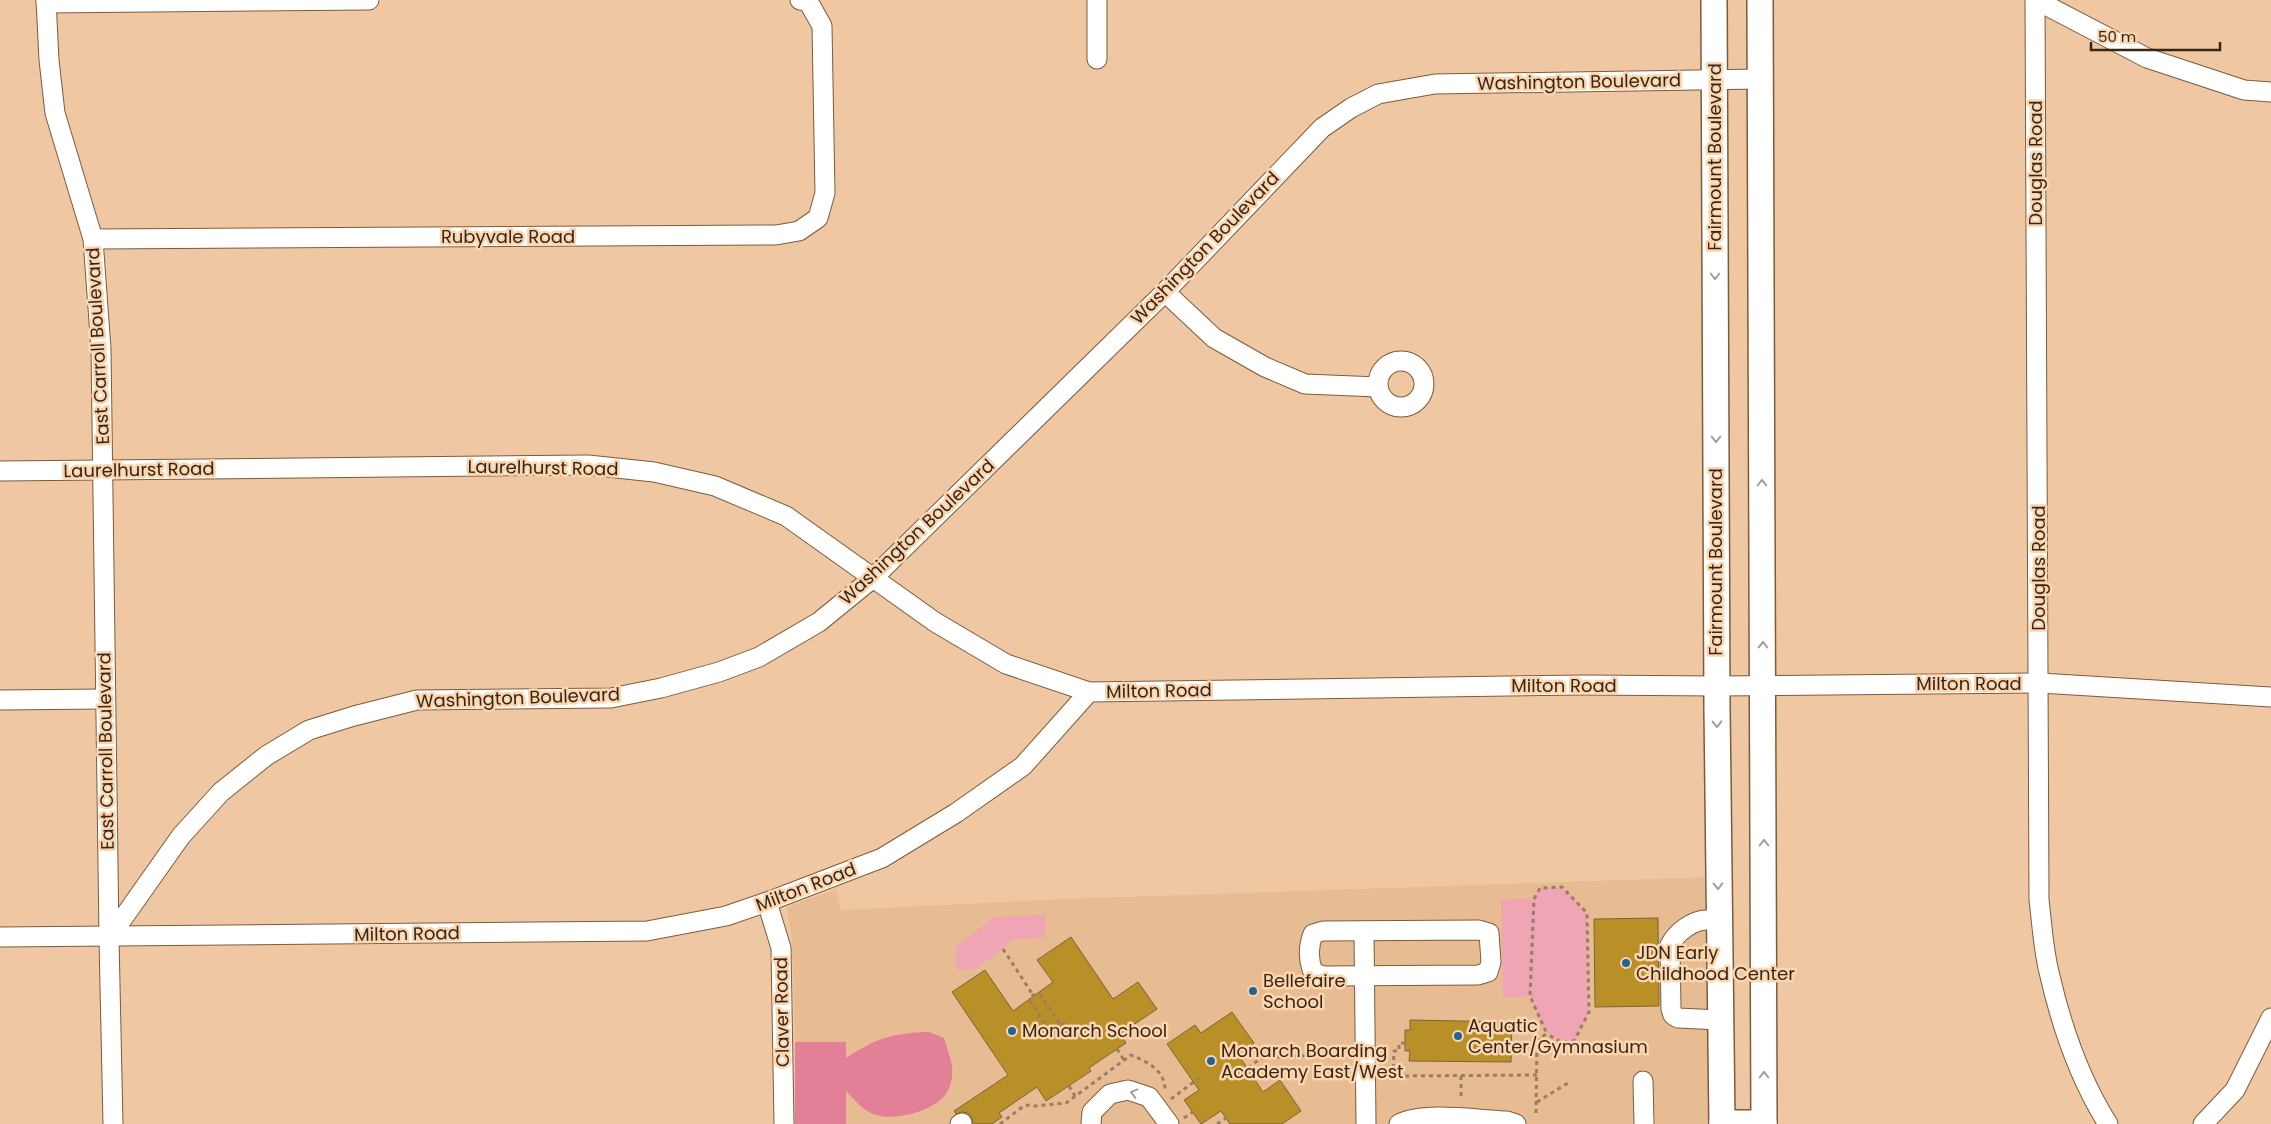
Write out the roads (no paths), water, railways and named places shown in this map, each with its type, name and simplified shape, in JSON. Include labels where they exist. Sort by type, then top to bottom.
[{"type":"main road","name":"Fairmount Boulevard","points":[[1714,0],[1719,1124]]},
{"type":"main road","points":[[1719,1124],[1764,1124],[1760,0]]},
{"type":"street","points":[[46,2],[369,0]]},
{"type":"street","name":"Rubyvale Road","points":[[94,239],[776,235],[799,231],[818,218],[825,193],[822,26],[808,1],[800,0]]},
{"type":"street","points":[[1097,0],[1097,59]]},
{"type":"street","points":[[2035,0],[2147,58],[2244,90],[2271,92]]},
{"type":"street","name":"Douglas Road","points":[[2035,0],[2040,683],[2039,900],[2048,970],[2070,1045],[2098,1108],[2108,1124]]},
{"type":"street","name":"East Carroll Boulevard","points":[[46,2],[49,60],[55,113],[94,239],[101,349],[109,938]]},
{"type":"street","name":"Washington Boulevard","points":[[109,938],[181,836],[222,792],[266,756],[309,730],[417,700],[611,698],[661,688],[719,672],[759,657],[819,622],[874,578],[1165,292],[1322,128],[1351,108],[1378,94],[1435,84],[1760,79]]},
{"type":"street","points":[[1165,292],[1214,338],[1265,367],[1306,384],[1378,387]]},
{"type":"street","name":"Laurelhurst Road","points":[[0,471],[588,465],[654,472],[715,486],[786,516],[935,622],[1006,664],[1089,692]]},
{"type":"street","name":"Milton Road","points":[[0,937],[109,938],[647,931],[726,916],[882,858],[956,813],[1024,766],[1089,692],[1584,685],[1717,686],[2040,683],[2271,696]]},
{"type":"street","points":[[0,700],[105,699]]},
{"type":"street","name":"Claver Road","points":[[767,902],[780,948],[784,1124]]},
{"type":"street","points":[[1719,923],[1706,920],[1692,925],[1674,938],[1670,945],[1671,1009],[1673,1015],[1678,1018],[1720,1020]]},
{"type":"street","points":[[1479,930],[1488,934],[1491,962],[1488,972],[1478,975],[1323,976],[1313,972],[1309,962],[1309,945],[1313,934],[1323,931],[1364,931],[1479,930]]},
{"type":"street","points":[[1364,931],[1366,1124]]},
{"type":"street","points":[[109,938],[113,1124]]},
{"type":"street","points":[[2203,1124],[2235,1090],[2271,1018]]},
{"type":"street","points":[[1643,1082],[1644,1124]]},
{"type":"street","points":[[1091,1124],[1092,1112],[1110,1094],[1128,1090],[1149,1098],[1176,1121]]},
{"type":"street","points":[[1399,1124],[1409,1119],[1423,1117],[1507,1121],[1516,1124]]},
{"type":"place","name":"JDN Early Childhood Center","points":[[1626,963]]},
{"type":"place","name":"Bellefaire School","points":[[1253,991]]},
{"type":"place","name":"Monarch School","points":[[1012,1031]]},
{"type":"place","name":"Aquatic Center/Gymnasium","points":[[1458,1036]]},
{"type":"place","name":"Monarch Boarding Academy East/West","points":[[1211,1061]]}]
